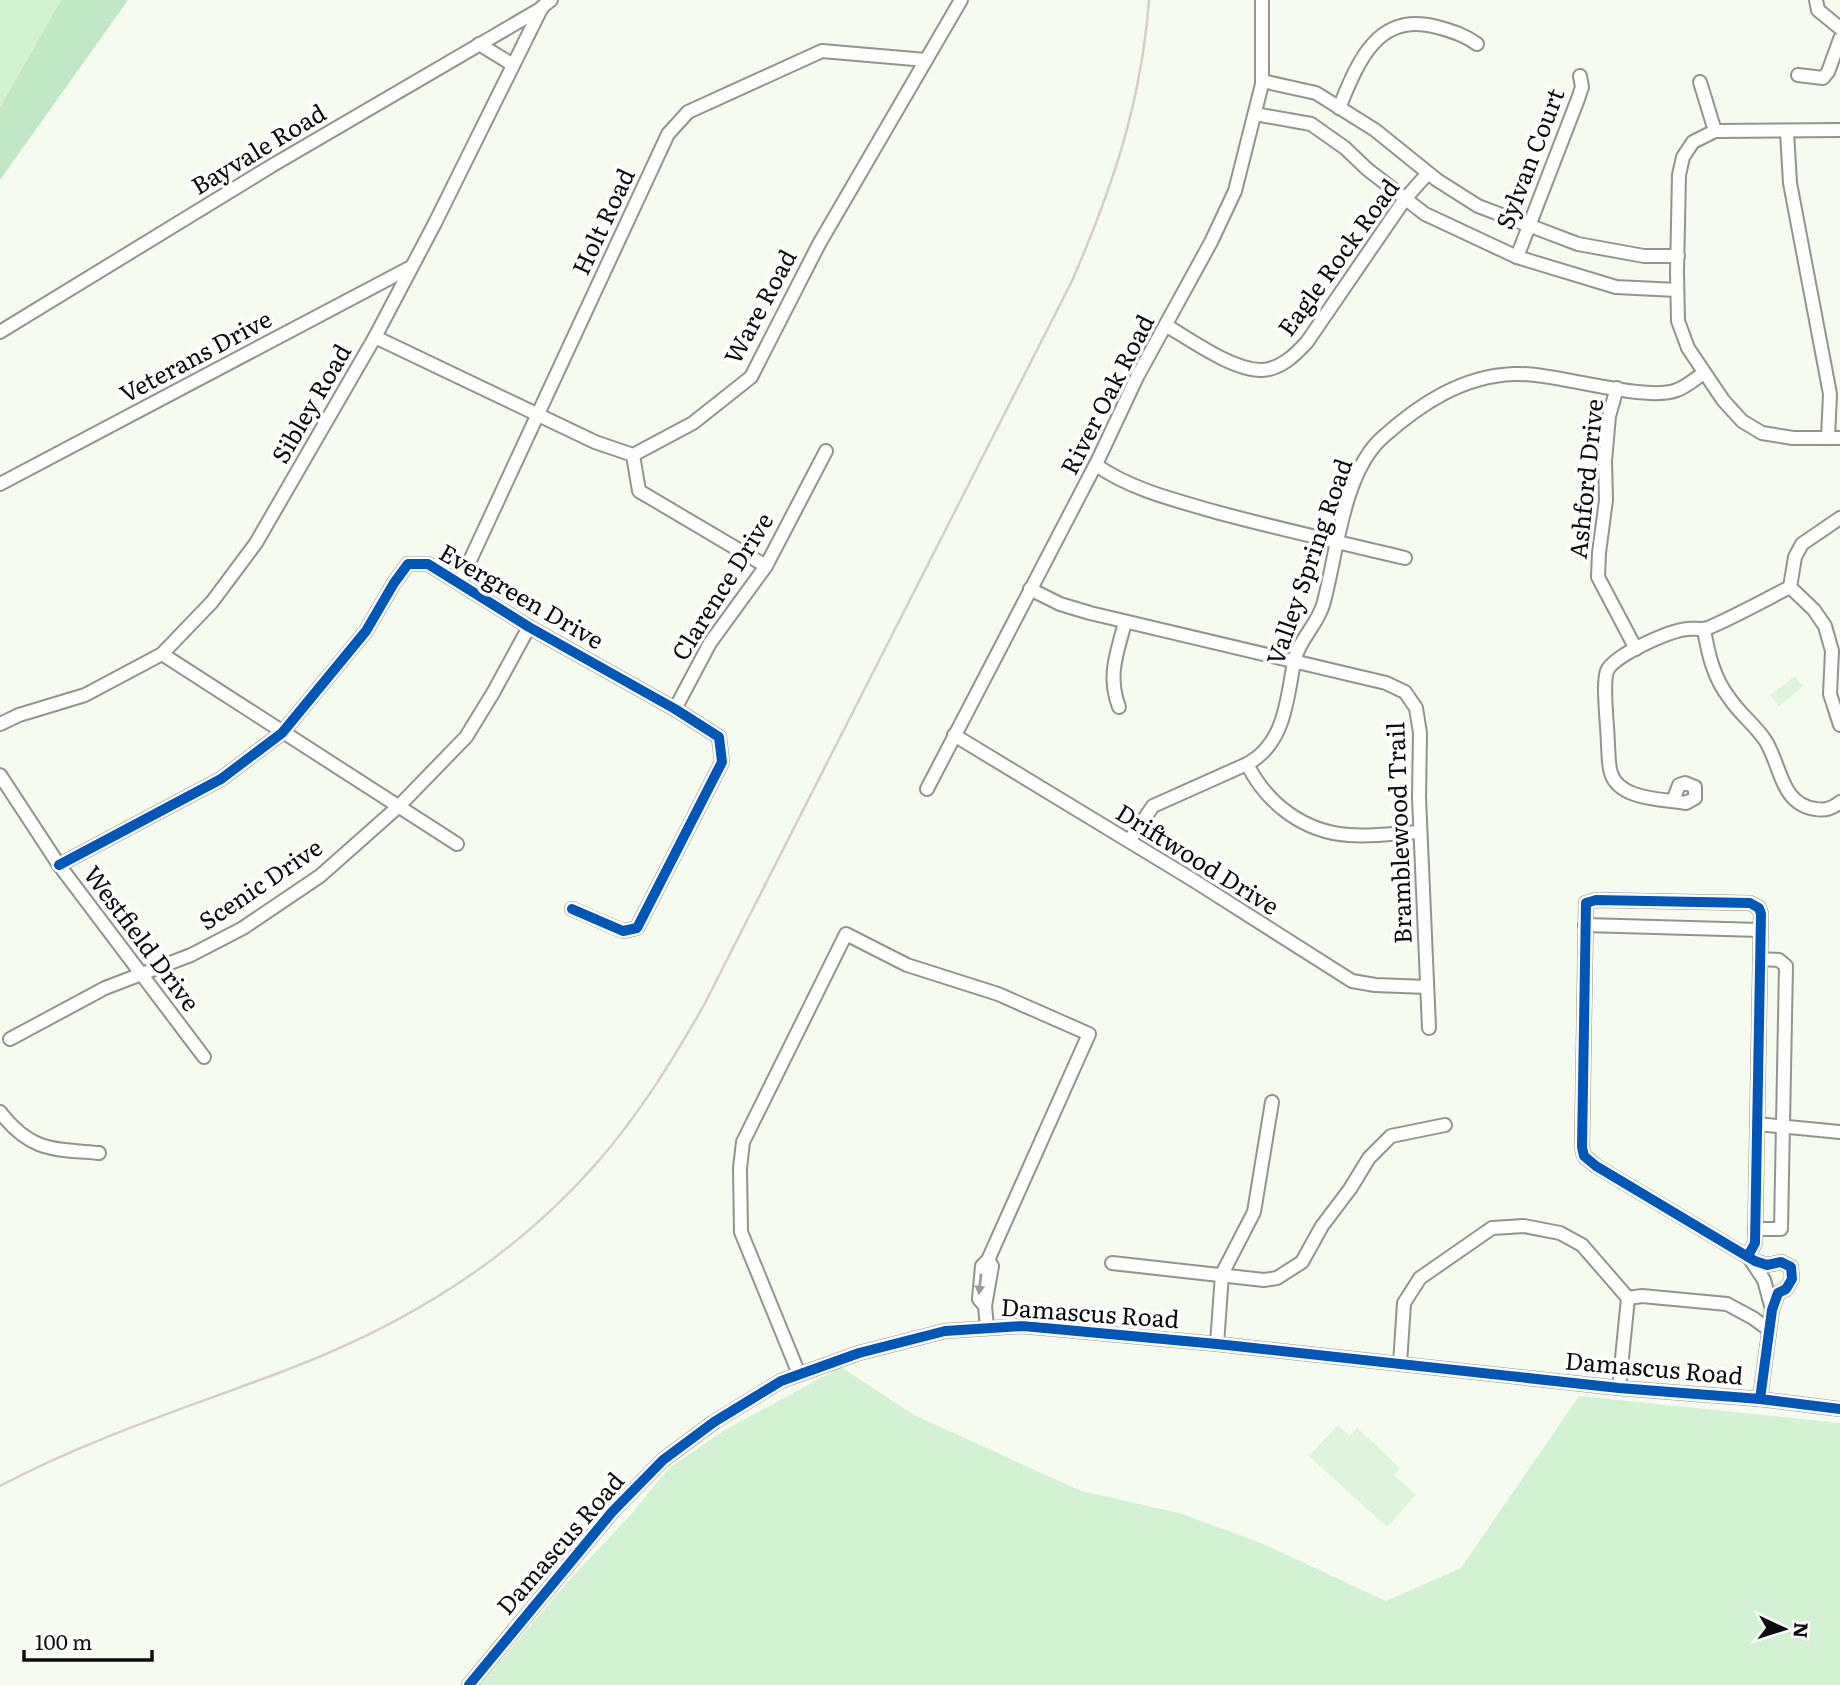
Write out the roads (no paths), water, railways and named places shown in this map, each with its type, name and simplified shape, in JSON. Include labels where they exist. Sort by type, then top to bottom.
[{"type":"street","name":"Ware Road","points":[[633,455],[693,423],[751,377],[819,244],[961,0]]},
{"type":"street","name":"River Oak Road","points":[[927,789],[1235,191],[1262,81],[1262,0]]},
{"type":"street","points":[[1816,0],[1818,10],[1840,28]]},
{"type":"street","name":"Bayvale Road","points":[[0,332],[273,165],[546,4]]},
{"type":"street","name":"Sibley Road","points":[[0,724],[19,715],[85,695],[162,654],[212,602],[256,543],[375,337],[546,4]]},
{"type":"street","points":[[1339,108],[1354,71],[1371,45],[1384,33],[1404,24],[1422,23],[1467,36],[1477,44]]},
{"type":"street","points":[[1798,75],[1823,78],[1828,72],[1840,40]]},
{"type":"street","points":[[479,44],[513,65]]},
{"type":"street","name":"Holt Road","points":[[460,582],[668,134],[688,112],[822,51],[926,60]]},
{"type":"street","name":"Sylvan Court","points":[[1517,257],[1578,99],[1580,76]]},
{"type":"street","points":[[1262,81],[1316,93],[1375,130],[1429,173],[1478,206],[1589,247],[1644,256],[1678,256]]},
{"type":"street","points":[[1700,82],[1715,131]]},
{"type":"street","points":[[1255,114],[1311,124],[1345,148],[1424,214],[1517,257],[1616,287],[1677,290]]},
{"type":"street","points":[[1787,132],[1790,183],[1830,394],[1834,438],[1793,438],[1762,433],[1742,421],[1723,400],[1688,348],[1678,321],[1679,175],[1683,157],[1693,142],[1715,131],[1840,130]]},
{"type":"street","name":"Eagle Rock Road","points":[[1167,326],[1243,367],[1262,370],[1279,366],[1307,342],[1405,199],[1429,173]]},
{"type":"street","name":"Veterans Drive","points":[[0,484],[411,267]]},
{"type":"street","points":[[375,337],[595,442],[633,455],[639,491],[766,566]]},
{"type":"street","name":"Valley Spring Road","points":[[1129,841],[1153,806],[1247,764],[1256,759],[1271,742],[1287,707],[1294,660],[1322,607],[1337,542],[1358,474],[1380,440],[1431,398],[1452,388],[1497,375],[1532,374],[1663,393],[1678,390],[1704,373]]},
{"type":"street","name":"Ashford Drive","points":[[1617,388],[1609,416],[1605,461],[1606,500],[1598,577],[1636,649]]},
{"type":"street","name":"Clarence Drive","points":[[675,709],[710,643],[766,566],[826,451]]},
{"type":"street","points":[[1096,465],[1115,478],[1180,502],[1405,558]]},
{"type":"street","points":[[1790,587],[1795,557],[1802,544],[1840,518]]},
{"type":"street","name":"Evergreen Drive","points":[[58,865],[222,779],[282,733],[366,631],[408,564],[428,564],[529,627],[675,709],[719,737],[722,762],[637,928],[623,932],[572,909]]},
{"type":"street","points":[[1673,801],[1625,791],[1618,786],[1611,773],[1606,676],[1612,663],[1671,632],[1688,628],[1704,629],[1790,587]]},
{"type":"street","points":[[1790,587],[1814,610],[1825,626],[1832,651],[1830,694],[1840,725]]},
{"type":"street","name":"Bramblewood Trail","points":[[1030,589],[1060,604],[1125,622],[1294,660],[1386,683],[1405,692],[1416,708],[1420,733],[1420,832],[1429,1028]]},
{"type":"street","points":[[1119,707],[1112,690],[1113,673],[1125,622]]},
{"type":"street","name":"Scenic Drive","points":[[10,1039],[105,988],[191,955],[243,928],[320,876],[399,806],[466,737],[529,627]]},
{"type":"street","points":[[1704,629],[1718,681],[1730,701],[1768,744],[1788,794],[1800,804],[1817,810],[1827,809],[1840,802]]},
{"type":"street","points":[[162,654],[457,844]]},
{"type":"street","name":"Driftwood Drive","points":[[954,736],[1129,841],[1352,981],[1375,985],[1427,987]]},
{"type":"street","points":[[1247,764],[1257,785],[1285,813],[1317,828],[1347,835],[1420,832]]},
{"type":"street","name":"Westfield Drive","points":[[0,775],[58,865],[204,1057]]},
{"type":"street","points":[[1748,1256],[1755,1243],[1761,914],[1756,905],[1712,902],[1596,900],[1586,904],[1584,1156],[1596,1166],[1756,1262],[1767,1265],[1781,1262],[1791,1267],[1792,1279],[1786,1289],[1778,1293],[1772,1310],[1760,1399]]},
{"type":"street","points":[[1585,925],[1760,930]]},
{"type":"street","points":[[799,1374],[741,1232],[740,1168],[743,1142],[846,934],[907,965],[998,994],[1089,1034],[988,1260],[992,1266],[985,1306],[987,1328]]},
{"type":"street","points":[[1755,1228],[1781,1229],[1784,1126],[1786,966],[1779,960],[1760,959]]},
{"type":"street","points":[[1217,1343],[1222,1274],[1254,1212],[1272,1102]]},
{"type":"street","points":[[0,1112],[13,1129],[44,1148],[99,1153]]},
{"type":"street","points":[[1757,1124],[1840,1132]]},
{"type":"street","points":[[1112,1263],[1265,1280],[1277,1278],[1302,1262],[1322,1226],[1350,1189],[1369,1157],[1391,1136],[1446,1125]]},
{"type":"street","points":[[1400,1364],[1404,1303],[1420,1278],[1492,1227],[1524,1226],[1560,1233],[1582,1245],[1628,1298],[1619,1388]]},
{"type":"street","points":[[1748,1256],[1764,1280],[1772,1310]]},
{"type":"street","points":[[1628,1298],[1642,1296],[1727,1304],[1768,1329]]},
{"type":"street","name":"Damascus Road","points":[[469,1685],[612,1512],[663,1460],[714,1422],[781,1381],[859,1353],[945,1331],[1023,1326],[1217,1343],[1619,1388],[1760,1399],[1840,1409]]},
{"type":"railway","points":[[0,1486],[108,1436],[294,1367],[378,1330],[418,1308],[494,1258],[530,1229],[595,1165],[626,1127],[668,1066],[705,1003],[1072,281],[1100,212],[1123,144],[1139,74],[1149,0]]}]
